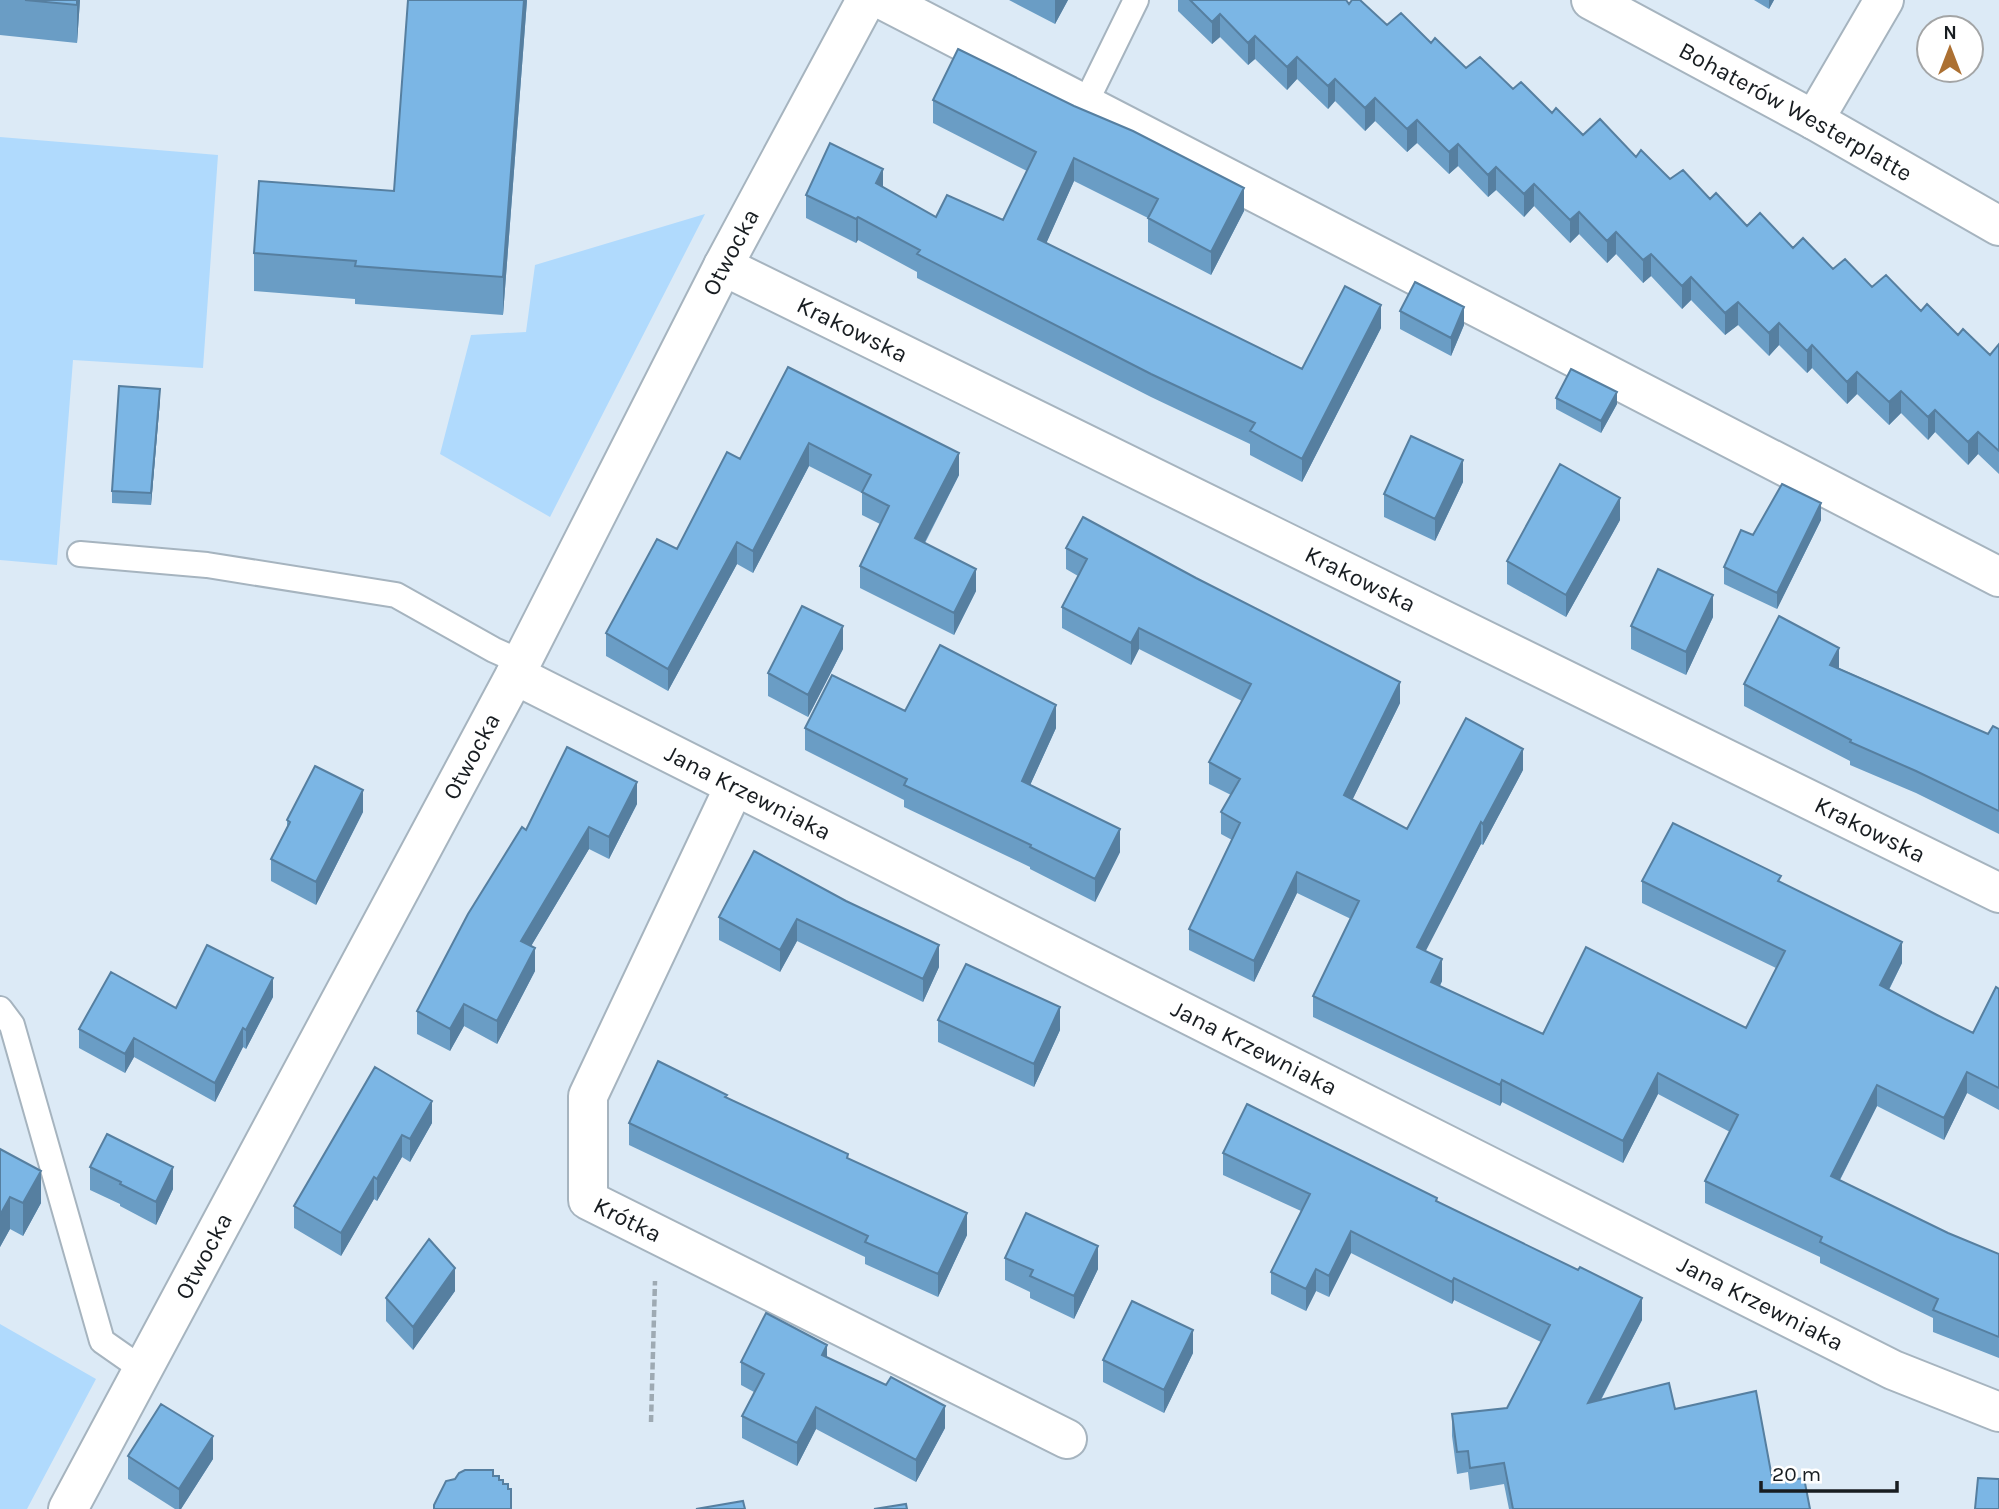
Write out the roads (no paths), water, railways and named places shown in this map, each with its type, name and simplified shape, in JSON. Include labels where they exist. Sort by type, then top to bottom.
[{"type":"street","points":[[869,0],[1085,104],[1999,577]]},
{"type":"street","name":"Otwocka","points":[[68,1509],[518,668],[723,266],[869,0]]},
{"type":"street","points":[[1814,120],[1884,0]]},
{"type":"street","name":"Bohaterów Westerplatte","points":[[1607,4],[1999,226]]},
{"type":"street","name":"Krakowska","points":[[723,266],[1999,893]]},
{"type":"street","name":"Jana Krzewniaka","points":[[518,668],[734,787],[1881,1364],[1999,1412]]},
{"type":"street","name":"Krótka","points":[[734,787],[588,1096],[588,1200],[1067,1439]]},
{"type":"lane","points":[[1085,104],[1136,0]]},
{"type":"lane","points":[[80,554],[207,565],[396,595],[494,650],[518,668]]},
{"type":"lane","points":[[0,1009],[12,1025],[102,1341],[142,1369]]}]
